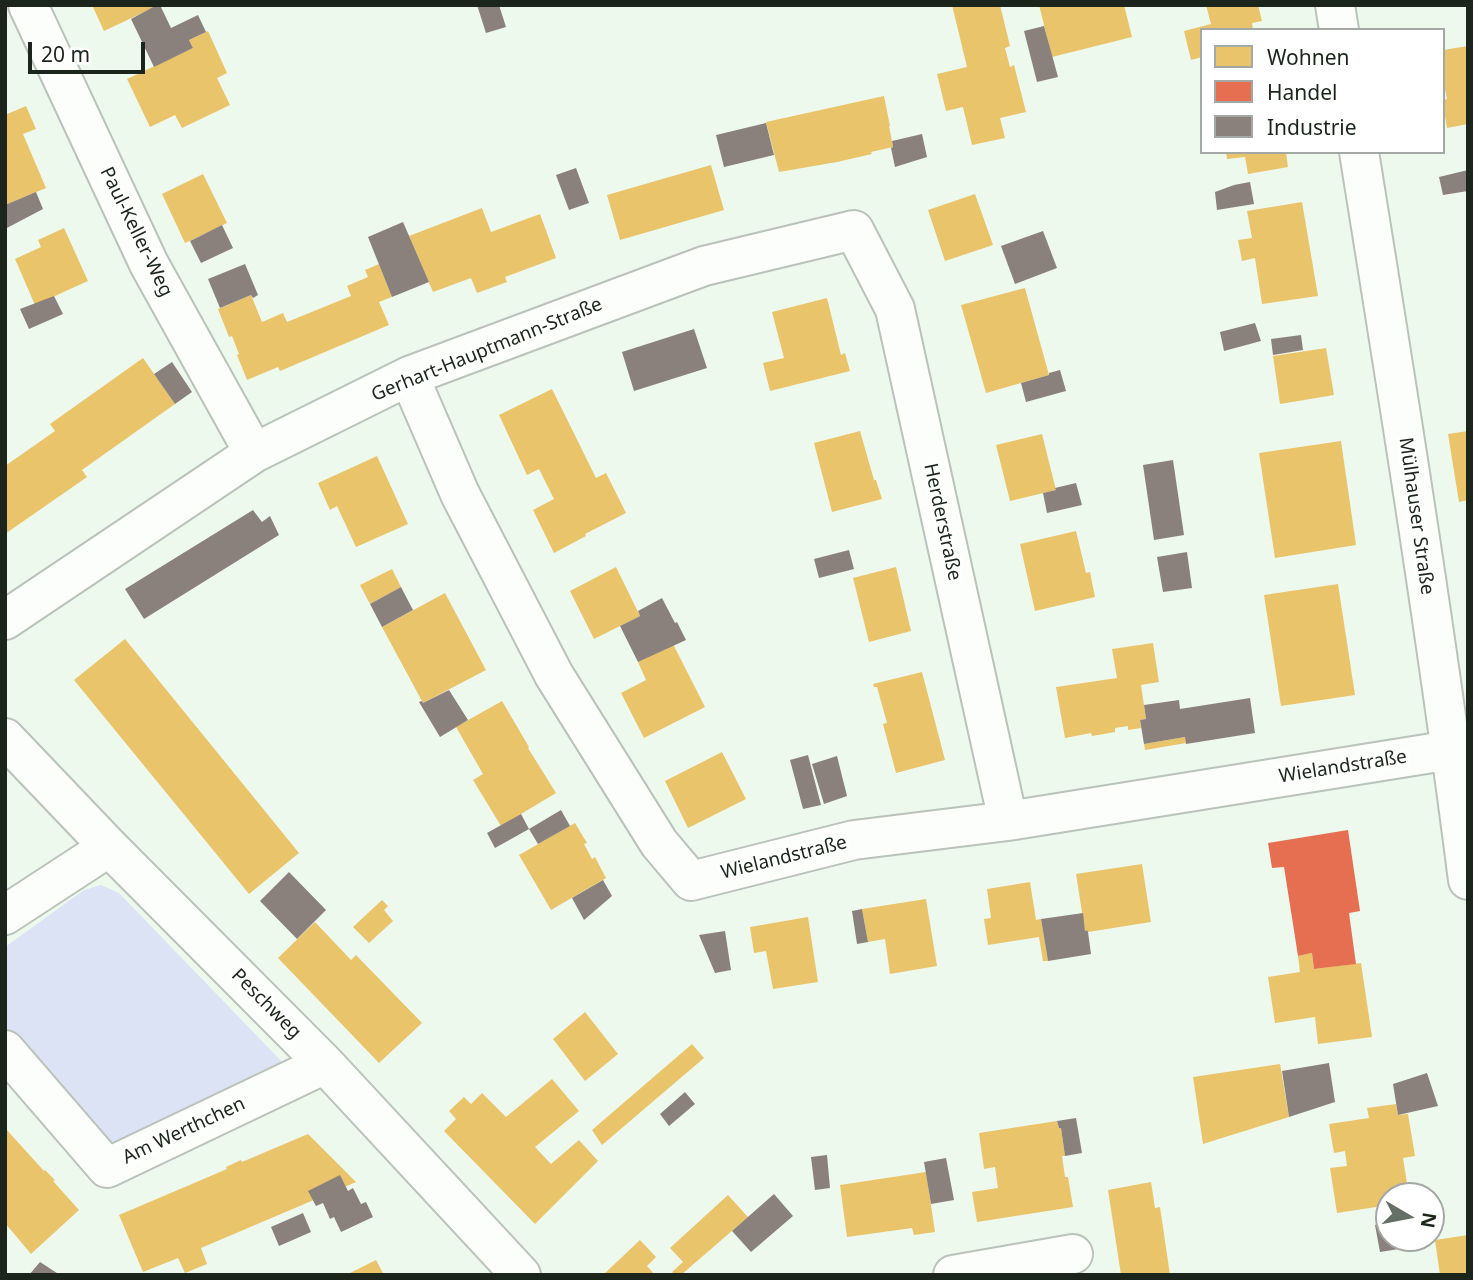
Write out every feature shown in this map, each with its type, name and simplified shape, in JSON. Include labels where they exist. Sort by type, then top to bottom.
[{"type":"street","name":"Paul-Keller-Weg","points":[[28,5],[149,264],[254,453]]},
{"type":"street","points":[[1335,5],[1339,28]]},
{"type":"street","name":"Mülhauser Straße","points":[[1359,154],[1459,747],[1468,880]]},
{"type":"street","name":"Gerhart-Hauptmann-Straße","points":[[5,620],[254,453],[409,376],[704,266],[854,230]]},
{"type":"street","name":"Herderstraße","points":[[854,230],[895,309],[1008,821]]},
{"type":"street","name":"Wielandstraße","points":[[409,376],[460,494],[554,675],[659,844],[691,881],[854,840],[1008,821],[1459,747]]},
{"type":"street","name":"Peschweg","points":[[5,738],[109,847],[325,1064],[521,1275]]},
{"type":"street","points":[[5,915],[109,847]]},
{"type":"street","name":"Am Werthchen","points":[[5,1049],[107,1168],[325,1064]]},
{"type":"street","points":[[953,1275],[1073,1254]]},
{"type":"shaded area","points":[[101,885],[119,893],[289,1069],[111,1148],[5,1026],[5,947],[84,890]]},
{"type":"building: Wohnen","points":[[92,5],[159,5],[104,31]]},
{"type":"building: Wohnen","points":[[952,5],[1000,5],[1010,46],[1005,48],[1010,67],[1014,65],[1026,112],[1000,118],[1005,138],[972,145],[963,107],[946,111],[937,74],[967,67]]},
{"type":"building: Wohnen","points":[[1039,5],[1124,5],[1132,37],[1052,57]]},
{"type":"building: Wohnen","points":[[1206,5],[1258,5],[1262,21],[1252,23],[1253,28],[1200,28],[1200,58],[1191,60],[1184,31],[1211,24]]},
{"type":"building: Wohnen","points":[[208,31],[227,73],[217,78],[230,105],[182,128],[175,115],[150,127],[127,79],[193,48],[189,40]]},
{"type":"building: Wohnen","points":[[1468,46],[1468,124],[1447,128],[1445,116],[1445,50]]},
{"type":"building: Wohnen","points":[[884,96],[893,147],[837,162],[779,172],[766,122]]},
{"type":"building: Wohnen","points":[[26,106],[36,129],[23,134],[46,188],[5,205],[5,115]]},
{"type":"building: Wohnen","points":[[1226,154],[1286,154],[1288,167],[1248,174],[1245,157],[1227,159]]},
{"type":"building: Wohnen","points":[[711,165],[724,210],[620,240],[607,195]]},
{"type":"building: Wohnen","points":[[203,174],[227,223],[185,243],[162,194]]},
{"type":"building: Wohnen","points":[[975,194],[993,245],[945,261],[928,210]]},
{"type":"building: Wohnen","points":[[1302,202],[1318,296],[1262,304],[1255,258],[1242,261],[1238,240],[1252,238],[1247,211]]},
{"type":"building: Wohnen","points":[[482,208],[491,232],[540,214],[556,258],[505,277],[507,282],[477,293],[471,278],[433,292],[409,236]]},
{"type":"building: Wohnen","points":[[64,228],[88,281],[35,305],[15,259],[41,247],[38,240]]},
{"type":"building: Wohnen","points":[[379,264],[392,297],[379,302],[389,325],[280,371],[278,367],[247,380],[232,336],[229,337],[218,309],[251,295],[262,322],[283,313],[287,322],[351,296],[347,286],[368,277],[365,270]]},
{"type":"building: Wohnen","points":[[1025,288],[1049,375],[986,393],[961,305]]},
{"type":"building: Wohnen","points":[[827,298],[841,355],[845,353],[850,371],[770,391],[763,363],[784,358],[772,312]]},
{"type":"building: Wohnen","points":[[1326,348],[1334,395],[1280,404],[1273,356]]},
{"type":"building: Wohnen","points":[[143,358],[175,404],[82,470],[87,477],[5,534],[5,466],[55,431],[50,424]]},
{"type":"building: Wohnen","points":[[552,389],[596,478],[606,473],[626,513],[554,553],[533,510],[554,499],[539,469],[527,475],[499,415]]},
{"type":"building: Wohnen","points":[[860,431],[882,499],[832,512],[814,443]]},
{"type":"building: Wohnen","points":[[1468,431],[1468,500],[1459,502],[1448,434]]},
{"type":"building: Wohnen","points":[[1042,434],[1056,490],[1010,501],[996,445]]},
{"type":"building: Wohnen","points":[[1341,441],[1356,545],[1275,558],[1259,453]]},
{"type":"building: Wohnen","points":[[377,456],[408,524],[356,547],[337,506],[330,510],[318,483]]},
{"type":"building: Wohnen","points":[[1076,531],[1086,573],[1090,572],[1095,597],[1035,611],[1020,544]]},
{"type":"building: Wohnen","points":[[616,567],[640,616],[594,639],[570,591]]},
{"type":"building: Wohnen","points":[[896,567],[911,631],[869,642],[853,578]]},
{"type":"building: Wohnen","points":[[392,569],[401,587],[370,604],[360,585]]},
{"type":"building: Wohnen","points":[[1338,584],[1355,695],[1281,706],[1264,595]]},
{"type":"building: Wohnen","points":[[445,593],[486,670],[423,703],[382,627]]},
{"type":"building: Wohnen","points":[[125,639],[299,853],[249,894],[74,680]]},
{"type":"building: Wohnen","points":[[1153,643],[1159,682],[1141,685],[1146,719],[1140,720],[1141,728],[1128,730],[1128,726],[1115,728],[1115,732],[1065,738],[1056,687],[1117,678],[1112,649]]},
{"type":"building: Wohnen","points":[[673,644],[705,707],[644,738],[621,693],[646,680],[638,662]]},
{"type":"building: Wohnen","points":[[922,672],[945,760],[896,773],[883,724],[887,723],[877,687],[873,684]]},
{"type":"building: Wohnen","points":[[502,701],[556,793],[501,826],[473,780],[483,774],[456,727]]},
{"type":"building: Wohnen","points":[[1185,737],[1186,743],[1145,750],[1144,744]]},
{"type":"building: Wohnen","points":[[722,752],[746,799],[688,828],[665,781]]},
{"type":"building: Wohnen","points":[[575,823],[587,843],[584,844],[592,859],[595,857],[606,878],[551,910],[519,855]]},
{"type":"building: Wohnen","points":[[1142,864],[1151,922],[1085,931],[1076,874]]},
{"type":"building: Wohnen","points":[[1030,882],[1036,920],[1041,919],[1048,961],[1043,961],[1039,937],[988,945],[984,919],[991,918],[987,889]]},
{"type":"building: Wohnen","points":[[926,899],[937,966],[890,974],[885,939],[868,942],[862,909]]},
{"type":"building: Wohnen","points":[[382,900],[388,906],[384,910],[393,921],[369,943],[353,927]]},
{"type":"building: Wohnen","points":[[808,917],[818,982],[773,989],[766,951],[754,953],[750,927]]},
{"type":"building: Wohnen","points":[[315,922],[351,960],[356,955],[422,1023],[379,1063],[278,958]]},
{"type":"building: Wohnen","points":[[1312,953],[1314,969],[1361,963],[1372,1037],[1318,1044],[1315,1017],[1275,1023],[1268,977],[1300,972],[1298,956]]},
{"type":"building: Wohnen","points":[[585,1012],[618,1054],[585,1081],[553,1039]]},
{"type":"building: Wohnen","points":[[692,1044],[704,1058],[602,1145],[592,1130]]},
{"type":"building: Wohnen","points":[[1280,1064],[1289,1117],[1203,1144],[1193,1077]]},
{"type":"building: Wohnen","points":[[552,1079],[579,1111],[535,1147],[551,1164],[579,1140],[598,1161],[535,1224],[444,1131],[456,1119],[449,1111],[464,1097],[471,1104],[482,1093],[506,1117]]},
{"type":"building: Wohnen","points":[[1396,1104],[1398,1115],[1408,1114],[1415,1156],[1403,1158],[1407,1182],[1375,1182],[1375,1207],[1337,1213],[1330,1168],[1347,1166],[1345,1151],[1334,1153],[1329,1124],[1369,1118],[1367,1108]]},
{"type":"building: Wohnen","points":[[1057,1121],[1061,1128],[1065,1177],[1068,1177],[1073,1207],[977,1222],[972,1192],[998,1188],[995,1167],[984,1169],[979,1133]]},
{"type":"building: Wohnen","points":[[5,1128],[55,1180],[53,1181],[79,1210],[31,1254],[5,1223]]},
{"type":"building: Wohnen","points":[[308,1134],[356,1182],[201,1248],[207,1264],[185,1273],[178,1258],[143,1272],[119,1215],[227,1169],[226,1167],[241,1160],[242,1162]]},
{"type":"building: Wohnen","points":[[926,1172],[935,1232],[914,1235],[912,1228],[847,1237],[840,1185]]},
{"type":"building: Wohnen","points":[[1151,1182],[1155,1208],[1160,1207],[1170,1275],[1121,1275],[1108,1190]]},
{"type":"building: Wohnen","points":[[728,1195],[748,1217],[681,1275],[675,1275],[672,1272],[683,1262],[670,1248]]},
{"type":"building: Wohnen","points":[[1468,1235],[1468,1275],[1440,1275],[1437,1252],[1445,1252],[1445,1238]]},
{"type":"building: Wohnen","points":[[640,1240],[656,1257],[647,1266],[655,1275],[603,1275]]},
{"type":"building: Wohnen","points":[[376,1260],[384,1275],[346,1275]]},
{"type":"building: Handel","points":[[1348,830],[1360,911],[1349,913],[1356,964],[1314,969],[1312,953],[1298,956],[1284,867],[1272,868],[1268,843]]},
{"type":"building: Industrie","points":[[160,5],[171,28],[198,15],[206,32],[189,40],[193,48],[154,67],[131,19]]},
{"type":"building: Industrie","points":[[477,5],[499,5],[506,27],[486,33]]},
{"type":"building: Industrie","points":[[1044,26],[1058,77],[1037,82],[1024,31]]},
{"type":"building: Industrie","points":[[766,123],[774,155],[724,167],[716,135]]},
{"type":"building: Industrie","points":[[922,134],[927,157],[895,167],[892,141]]},
{"type":"building: Industrie","points":[[576,168],[589,203],[569,210],[556,175]]},
{"type":"building: Industrie","points":[[1468,170],[1468,191],[1443,195],[1439,177]]},
{"type":"building: Industrie","points":[[1250,182],[1254,204],[1217,210],[1215,192]]},
{"type":"building: Industrie","points":[[36,192],[43,209],[5,229],[5,205]]},
{"type":"building: Industrie","points":[[403,222],[429,282],[392,297],[368,237]]},
{"type":"building: Industrie","points":[[222,225],[233,248],[201,263],[190,241]]},
{"type":"building: Industrie","points":[[1043,231],[1057,268],[1015,284],[1001,246]]},
{"type":"building: Industrie","points":[[245,264],[258,295],[253,298],[251,295],[220,308],[208,279]]},
{"type":"building: Industrie","points":[[54,296],[63,314],[29,329],[20,309]]},
{"type":"building: Industrie","points":[[1255,323],[1261,341],[1224,351],[1220,332]]},
{"type":"building: Industrie","points":[[694,329],[707,368],[634,391],[622,352]]},
{"type":"building: Industrie","points":[[1301,335],[1303,350],[1273,355],[1271,339]]},
{"type":"building: Industrie","points":[[172,362],[192,392],[175,404],[154,374]]},
{"type":"building: Industrie","points":[[1060,370],[1066,391],[1026,402],[1021,383]]},
{"type":"building: Industrie","points":[[1173,460],[1184,535],[1154,540],[1143,465]]},
{"type":"building: Industrie","points":[[1076,483],[1082,505],[1047,513],[1043,493]]},
{"type":"building: Industrie","points":[[253,510],[262,522],[270,516],[279,535],[144,619],[125,589]]},
{"type":"building: Industrie","points":[[849,550],[854,569],[819,578],[814,559]]},
{"type":"building: Industrie","points":[[1187,552],[1192,588],[1163,592],[1157,557]]},
{"type":"building: Industrie","points":[[401,587],[413,610],[382,627],[370,604]]},
{"type":"building: Industrie","points":[[662,598],[686,640],[638,662],[620,626],[640,616],[638,611]]},
{"type":"building: Industrie","points":[[449,690],[468,720],[440,737],[419,702],[423,703]]},
{"type":"building: Industrie","points":[[1250,698],[1255,733],[1186,744],[1185,737],[1144,744],[1140,720],[1146,719],[1144,705],[1179,700],[1180,709]]},
{"type":"building: Industrie","points":[[808,755],[821,805],[803,809],[790,760]]},
{"type":"building: Industrie","points":[[837,756],[847,796],[824,804],[812,764]]},
{"type":"building: Industrie","points":[[561,810],[570,826],[538,844],[529,829]]},
{"type":"building: Industrie","points":[[521,814],[529,829],[495,848],[487,833]]},
{"type":"building: Industrie","points":[[289,872],[326,910],[297,939],[260,901]]},
{"type":"building: Industrie","points":[[603,880],[612,896],[584,920],[572,898]]},
{"type":"building: Industrie","points":[[862,909],[868,942],[857,944],[852,911]]},
{"type":"building: Industrie","points":[[1083,913],[1091,954],[1048,961],[1041,919]]},
{"type":"building: Industrie","points":[[725,931],[731,970],[715,973],[699,935]]},
{"type":"building: Industrie","points":[[1329,1063],[1335,1102],[1289,1117],[1282,1071]]},
{"type":"building: Industrie","points":[[1427,1073],[1438,1106],[1398,1115],[1393,1084]]},
{"type":"building: Industrie","points":[[685,1092],[695,1104],[669,1126],[660,1114]]},
{"type":"building: Industrie","points":[[1076,1118],[1082,1153],[1065,1156],[1061,1128],[1057,1121]]},
{"type":"building: Industrie","points":[[827,1155],[830,1188],[815,1190],[811,1157]]},
{"type":"building: Industrie","points":[[946,1158],[954,1200],[931,1204],[924,1162]]},
{"type":"building: Industrie","points":[[340,1175],[348,1191],[353,1188],[361,1204],[366,1202],[373,1217],[341,1232],[334,1217],[330,1219],[323,1203],[316,1206],[308,1191]]},
{"type":"building: Industrie","points":[[774,1194],[793,1216],[751,1252],[732,1231]]},
{"type":"building: Industrie","points":[[303,1213],[311,1232],[279,1246],[271,1227]]},
{"type":"building: Industrie","points":[[40,1262],[60,1275],[29,1275]]}]
